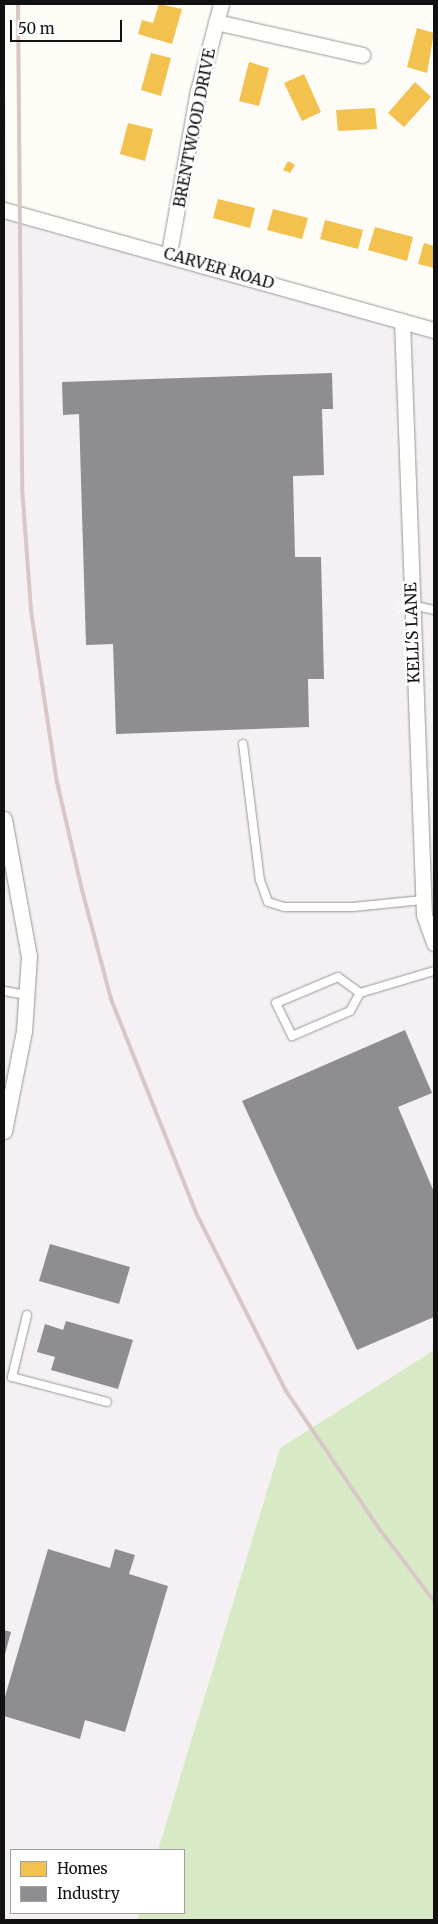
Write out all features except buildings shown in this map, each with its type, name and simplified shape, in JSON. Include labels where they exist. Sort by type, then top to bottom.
[{"type":"street","name":"BRENTWOOD DRIVE","points":[[169,253],[198,91],[221,4]]},
{"type":"street","points":[[216,22],[362,54]]},
{"type":"street","name":"CARVER ROAD","points":[[4,210],[169,253],[434,330]]},
{"type":"street","name":"KELL'S LANE","points":[[402,321],[423,900],[424,915],[434,943]]},
{"type":"street","points":[[4,825],[29,956],[24,1030],[5,1125]]},
{"type":"lane","points":[[411,605],[434,610]]},
{"type":"lane","points":[[243,744],[260,880],[268,902],[284,907],[315,908],[423,900]]},
{"type":"lane","points":[[360,993],[338,977],[312,985],[276,1003],[292,1036],[350,1011],[360,993],[434,971]]},
{"type":"lane","points":[[4,991],[27,995]]},
{"type":"lane","points":[[12,1377],[27,1315]]},
{"type":"lane","points":[[4,1375],[107,1402]]},
{"type":"shaded area","points":[[4,28],[8,217],[434,331],[434,1350],[280,1448],[158,1849],[10,1849],[10,1914],[140,1914],[137,1920],[4,1920]]},
{"type":"green space","points":[[434,1350],[434,1920],[137,1920],[140,1914],[185,1914],[185,1849],[158,1849],[280,1448]]},
{"type":"railway","points":[[18,4],[22,487],[31,611],[57,782],[82,890],[111,999],[197,1215],[286,1391],[380,1530],[434,1601]]}]
